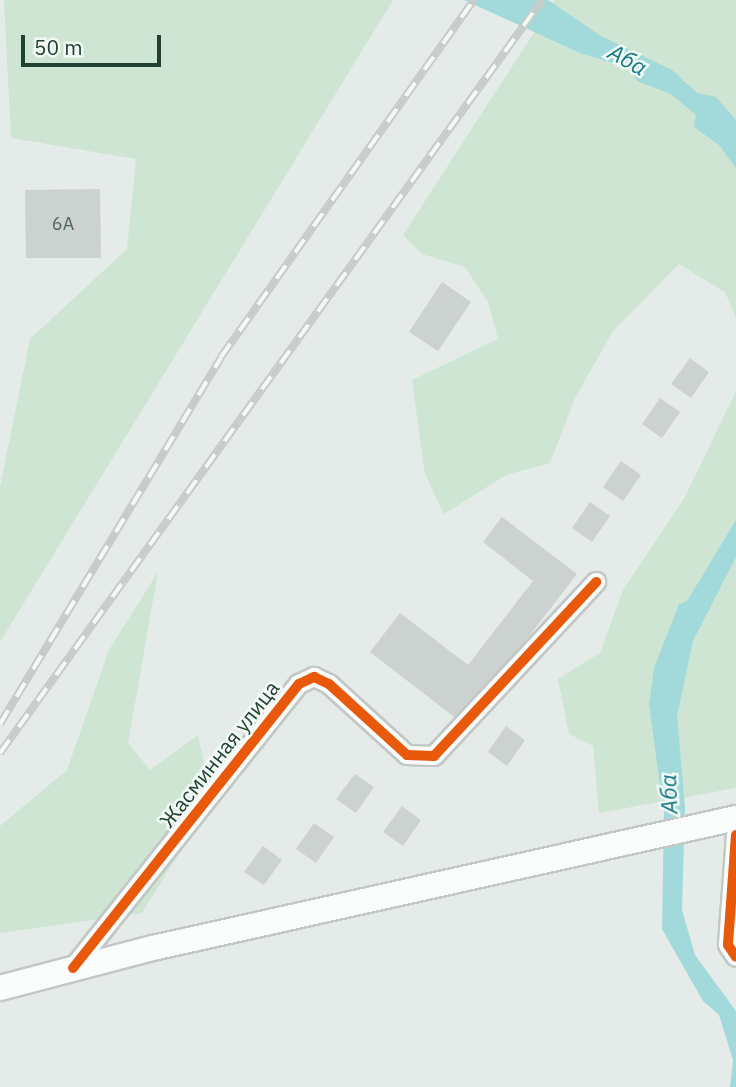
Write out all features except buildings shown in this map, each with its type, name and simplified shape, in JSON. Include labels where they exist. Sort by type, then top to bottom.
[{"type":"main road","points":[[0,988],[73,968],[610,847],[730,825]]},
{"type":"street","name":"Жасминная улица","points":[[73,968],[299,684],[314,677],[329,684],[407,755],[434,756],[596,582]]},
{"type":"street","points":[[730,825],[728,945],[736,957]]},
{"type":"green space","points":[[4,0],[393,0],[0,642],[0,487],[30,339],[127,249],[136,159],[11,138]]},
{"type":"green space","points":[[555,0],[736,0],[736,318],[725,292],[679,264],[613,331],[575,398],[550,463],[506,475],[444,514],[425,474],[412,380],[498,339],[488,302],[465,267],[422,254],[403,235]]},
{"type":"green space","points":[[736,391],[736,788],[599,813],[593,746],[569,734],[558,679],[600,653],[623,590],[685,497]]},
{"type":"green space","points":[[158,572],[128,743],[150,770],[198,735],[212,800],[142,913],[0,933],[0,826],[67,770],[109,650]]},
{"type":"water","name":"Аба","points":[[464,0],[548,0],[601,36],[672,70],[697,93],[716,97],[736,120],[736,168],[719,145],[694,127],[696,115],[671,94],[637,81],[630,68],[580,53]]},
{"type":"water","name":"Аба","points":[[736,520],[736,557],[693,641],[677,716],[685,807],[682,910],[695,955],[736,1011],[736,1087],[730,1087],[733,1060],[719,1015],[703,1001],[662,929],[664,813],[649,705],[654,668],[679,604],[687,601]]},
{"type":"railway","points":[[0,724],[221,357],[474,0]]},
{"type":"railway","points":[[0,753],[542,0]]},
{"type":"cycle path","points":[[73,968],[299,684],[314,677],[329,684],[407,755],[434,756],[596,582]]},
{"type":"cycle path","points":[[736,835],[728,945],[736,957]]}]
